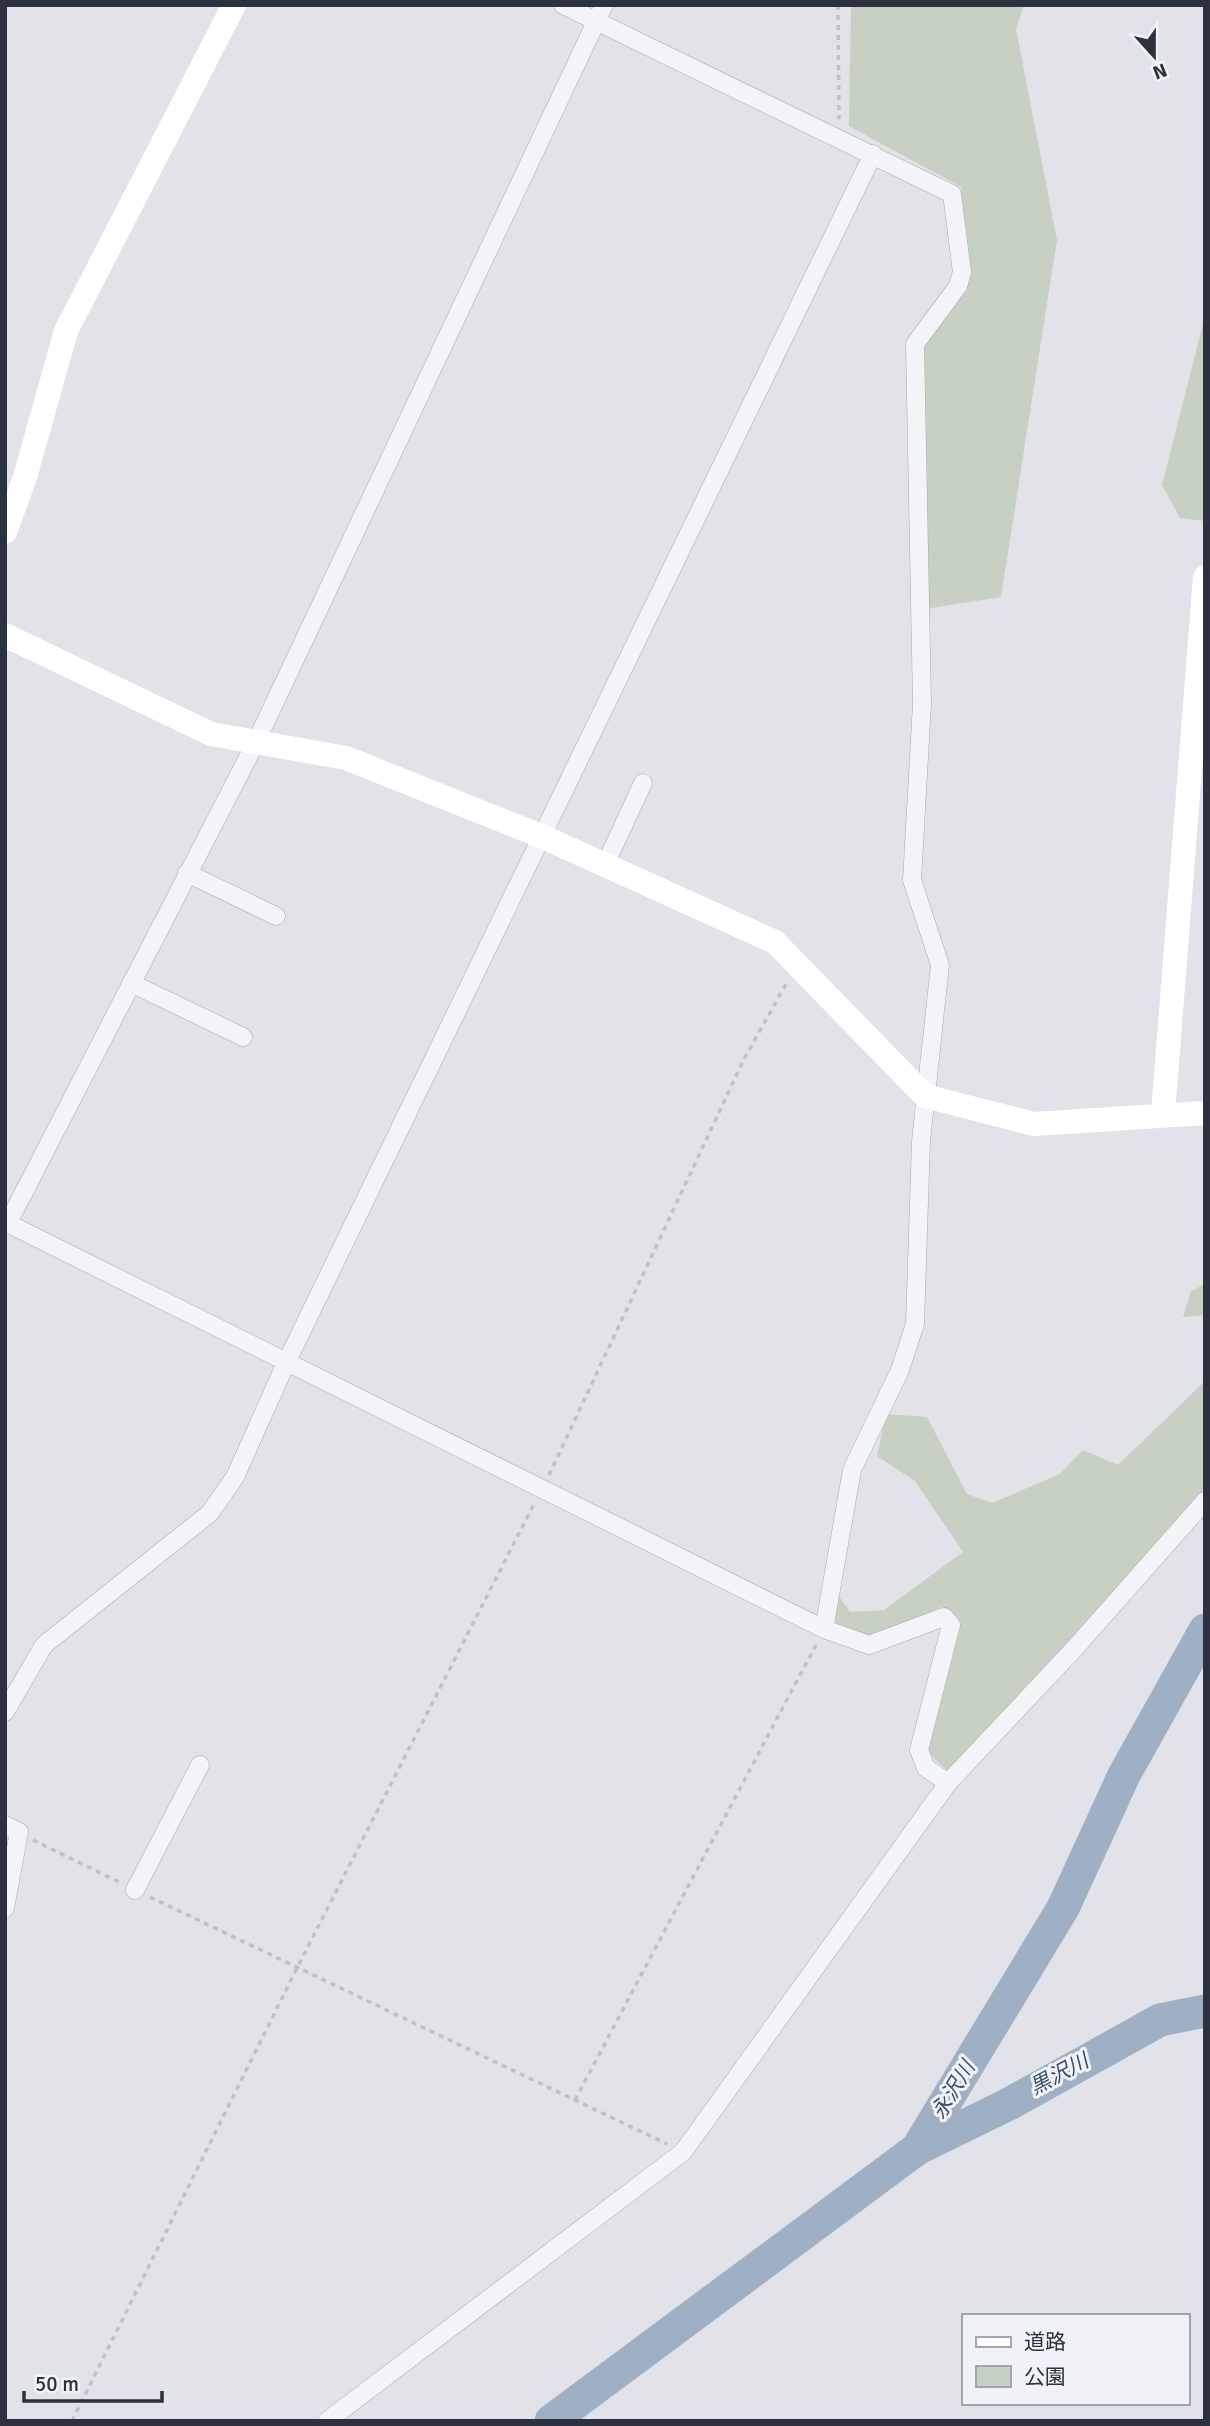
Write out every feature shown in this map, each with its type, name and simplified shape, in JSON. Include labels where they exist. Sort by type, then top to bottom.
[{"type":"street","points":[[5,532],[25,477],[66,331],[234,5]]},
{"type":"street","points":[[563,5],[600,13],[952,194],[962,272],[958,286],[915,344],[922,704],[912,880],[940,965],[925,1096],[915,1324],[900,1370],[852,1470],[824,1629]]},
{"type":"street","points":[[600,13],[256,742],[7,1222],[824,1629],[869,1644],[944,1617],[951,1625],[919,1749],[926,1768],[948,1783]]},
{"type":"street","points":[[5,1712],[44,1645],[209,1513],[235,1477],[287,1361],[873,154]]},
{"type":"street","points":[[1163,1114],[1205,577]]},
{"type":"street","points":[[5,635],[211,734],[346,758],[541,836],[775,942],[925,1096],[1034,1124],[1205,1113]]},
{"type":"street","points":[[605,865],[643,783]]},
{"type":"street","points":[[187,873],[276,916]]},
{"type":"street","points":[[131,983],[243,1037]]},
{"type":"street","points":[[327,2421],[683,2152],[948,1783],[1074,1648],[1205,1501]]},
{"type":"street","points":[[135,1890],[200,1765]]},
{"type":"street","points":[[5,1908],[12,1829]]},
{"type":"path","points":[[838,5],[840,137]]},
{"type":"path","points":[[72,2421],[296,1970],[542,1488],[744,1059],[797,964]]},
{"type":"path","points":[[575,2101],[824,1629]]},
{"type":"path","points":[[12,1829],[296,1970],[683,2152]]},
{"type":"green space","points":[[1024,5],[1016,29],[1057,240],[1001,597],[919,610],[915,344],[966,292],[961,187],[849,126],[851,6]]},
{"type":"green space","points":[[1205,316],[1205,521],[1180,518],[1162,485]]},
{"type":"green space","points":[[1205,1284],[1205,1315],[1183,1317],[1191,1291]]},
{"type":"green space","points":[[1205,1381],[1205,1503],[949,1773],[928,1752],[957,1626],[943,1606],[876,1637],[836,1625],[836,1592],[850,1612],[884,1610],[963,1552],[915,1481],[877,1456],[886,1414],[927,1417],[967,1494],[992,1503],[1060,1474],[1083,1450],[1118,1465]]},
{"type":"waterway","name":"永沢川","points":[[551,2421],[917,2149],[1063,1908],[1124,1775],[1205,1630]]},
{"type":"waterway","name":"黒沢川","points":[[917,2149],[1009,2104],[1160,2020],[1205,2011]]}]
